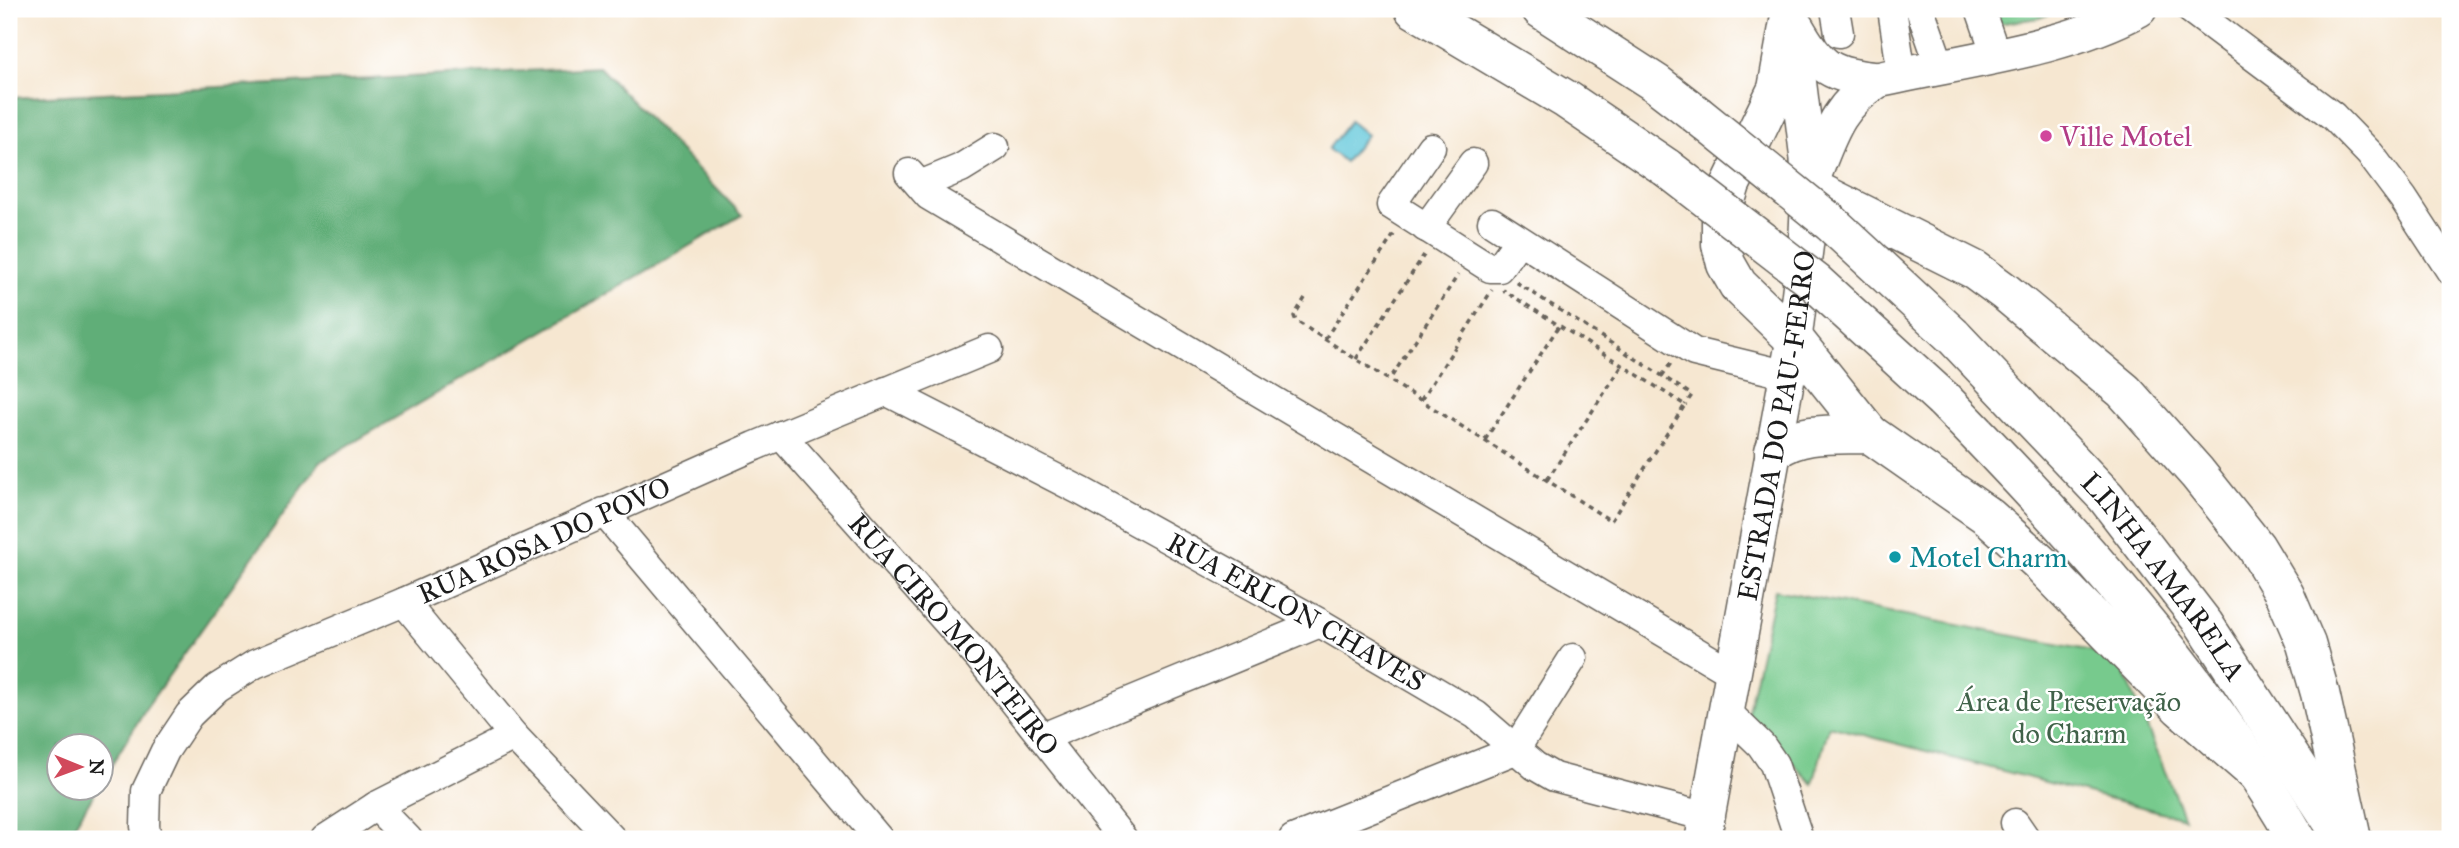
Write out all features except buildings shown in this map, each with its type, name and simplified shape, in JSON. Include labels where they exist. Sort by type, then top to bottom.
[{"type":"highway","name":"LINHA AMARELA","points":[[1414,9],[1567,100],[1667,168],[1815,282],[1943,399],[2030,488],[2141,614],[2199,689],[2297,839]]},
{"type":"highway","name":"LINHA AMARELA","points":[[1541,9],[1657,84],[1696,114],[1831,223],[1953,336],[2114,508],[2204,624],[2344,839]]},
{"type":"highway","points":[[1793,11],[1777,89],[1731,184],[1720,217],[1721,244],[1726,264],[1738,285],[1791,357],[1870,434],[1989,517],[2039,562],[2180,707],[2257,774]]},
{"type":"highway","points":[[1809,187],[1975,270],[2005,292],[2124,391],[2197,473],[2256,547],[2285,595],[2301,631],[2320,692],[2352,839]]},
{"type":"highway","points":[[1774,451],[1781,445],[1816,435],[1870,434]]},
{"type":"main road","points":[[1793,11],[1820,63],[1836,73],[1850,77],[1890,77],[1996,55],[2096,30],[2139,9]]},
{"type":"main road","name":"ESTRADA DO PAU-FERRO","points":[[1705,828],[1791,357],[1807,233],[1809,187],[1793,11]]},
{"type":"main road","points":[[1809,187],[1830,132],[1846,107],[1856,94],[1890,77]]},
{"type":"street","points":[[1890,77],[1892,9]]},
{"type":"street","points":[[1920,9],[1940,66]]},
{"type":"street","points":[[1980,9],[1996,55]]},
{"type":"street","points":[[2190,9],[2333,116],[2370,154],[2403,198],[2450,270]]},
{"type":"street","points":[[995,147],[961,168],[914,179],[929,196],[1734,674]]},
{"type":"street","points":[[1431,147],[1391,205],[1421,230],[1495,270],[1502,265],[1519,240]]},
{"type":"street","points":[[1421,230],[1473,163]]},
{"type":"street","points":[[1492,222],[1695,352],[1791,357]]},
{"type":"street","name":"RUA ROSA DO POVO","points":[[147,839],[146,791],[165,751],[183,724],[217,688],[255,664],[404,602],[781,435],[989,349]]},
{"type":"street","name":"RUA ERLON CHAVES","points":[[886,391],[1083,492],[1320,623],[1476,715],[1535,766],[1554,777],[1705,828]]},
{"type":"street","name":"RUA CIRO MONTEIRO","points":[[781,435],[980,659],[1124,839]]},
{"type":"street","points":[[604,512],[880,839]]},
{"type":"street","points":[[404,602],[514,736],[612,839]]},
{"type":"street","points":[[1043,737],[1320,623]]},
{"type":"street","points":[[1293,839],[1515,750],[1573,658]]},
{"type":"street","points":[[1726,711],[1761,745],[1774,764],[1799,839]]},
{"type":"street","points":[[325,839],[376,806],[514,736]]},
{"type":"street","points":[[376,806],[408,839]]},
{"type":"path","points":[[1325,339],[1421,230]]},
{"type":"path","points":[[1356,359],[1421,230]]},
{"type":"path","points":[[1392,376],[1470,256]]},
{"type":"path","points":[[1305,298],[1294,319],[1611,521],[1692,395],[1509,277]]},
{"type":"path","points":[[1501,289],[1505,283]]},
{"type":"path","points":[[1421,400],[1495,285],[1685,405]]},
{"type":"path","points":[[1485,440],[1559,326]]},
{"type":"path","points":[[1547,480],[1622,366]]},
{"type":"green space","points":[[1985,9],[2063,9],[2039,18],[1990,25]]},
{"type":"green space","points":[[599,67],[742,215],[320,462],[146,708],[116,758],[116,732],[46,732],[46,802],[89,802],[66,839],[9,839],[9,98]]},
{"type":"green space","name":"Área de Preservação do Charm","points":[[1775,590],[2118,656],[2184,818],[1829,726],[1813,784],[1747,716]]},
{"type":"water","points":[[1350,121],[1367,135],[1345,162],[1328,149]]},
{"type":"place","name":"Ville Motel","points":[[2046,136]]},
{"type":"place","name":"Motel Charm","points":[[1895,557]]}]
